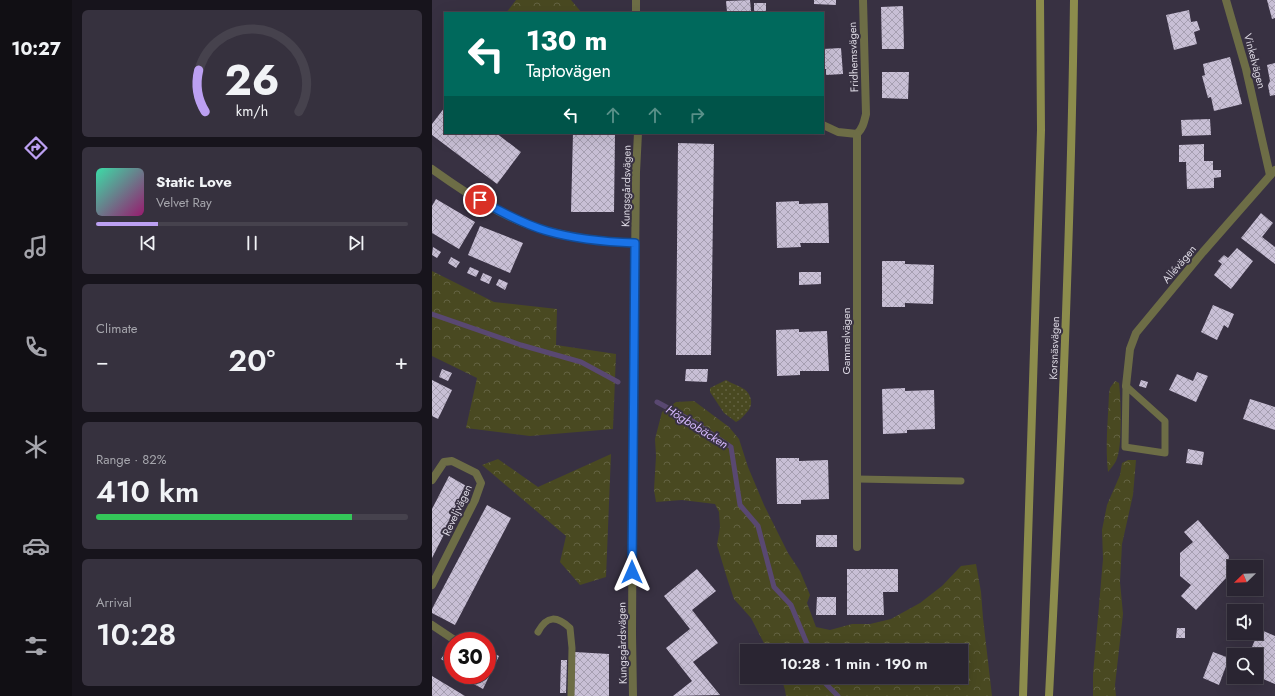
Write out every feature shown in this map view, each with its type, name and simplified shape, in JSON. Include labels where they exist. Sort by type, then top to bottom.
[{"type":"main road","name":"Korsnäsvägen","points":[[1023,696],[1041,130],[1040,0]]},
{"type":"main road","name":"Korsnäsvägen","points":[[1049,696],[1066,340],[1071,186],[1074,0]]},
{"type":"street","points":[[636,0],[636,12]]},
{"type":"street","name":"Fridhemsvägen","points":[[863,0],[866,114]]},
{"type":"street","name":"Vinkelvägen","points":[[1226,0],[1273,172]]},
{"type":"street","name":"Gammelvägen","points":[[857,547],[857,134],[861,130],[866,114]]},
{"type":"street","points":[[824,125],[838,132],[857,134]]},
{"type":"street","name":"Kungsgårdsvägen","points":[[633,696],[632,634],[635,243],[638,134]]},
{"type":"street","points":[[432,169],[461,190],[489,206],[511,217],[540,228],[584,238],[635,243]]},
{"type":"street","name":"Allévägen","points":[[1126,386],[1130,349],[1136,334],[1203,252],[1273,172]]},
{"type":"street","name":"Reveljvägen","points":[[432,480],[444,462],[452,461],[476,472],[481,483],[475,500],[432,585]]},
{"type":"street","points":[[432,625],[444,633]]},
{"type":"lane","points":[[1126,386],[1165,421],[1165,453],[1125,446],[1126,386]]},
{"type":"lane","points":[[857,479],[961,481]]},
{"type":"lane","points":[[538,632],[543,624],[548,620],[556,619],[562,620],[570,628],[572,648],[571,696]]},
{"type":"green space","points":[[516,0],[571,0],[581,12],[507,12]]},
{"type":"green space","points":[[432,271],[494,302],[557,309],[556,345],[616,354],[613,429],[530,436],[466,428],[477,378],[432,356]]},
{"type":"green space","points":[[726,380],[744,389],[751,399],[750,408],[741,419],[736,422],[724,413],[710,392],[710,388]]},
{"type":"green space","points":[[1115,381],[1119,383],[1121,434],[1116,461],[1108,472],[1107,443],[1109,394],[1110,388]]},
{"type":"green space","points":[[694,401],[729,427],[739,439],[748,467],[764,505],[788,553],[800,571],[810,595],[807,603],[816,627],[830,630],[852,624],[870,624],[891,619],[920,603],[942,586],[961,566],[976,564],[981,592],[992,696],[786,696],[783,684],[968,684],[968,644],[764,644],[751,618],[734,599],[717,545],[720,527],[719,512],[715,504],[682,500],[656,502],[654,490],[656,456],[655,439],[662,412],[676,402]]},
{"type":"green space","points":[[611,454],[606,577],[580,585],[560,562],[566,536],[482,465],[498,459],[538,487]]},
{"type":"green space","points":[[1128,460],[1136,460],[1133,495],[1122,544],[1120,582],[1123,614],[1115,685],[1116,696],[1093,696],[1093,675],[1103,559],[1102,530],[1107,505],[1120,475],[1122,463]]},
{"type":"building","points":[[750,0],[751,11],[727,12],[726,1]]},
{"type":"building","points":[[814,0],[836,0],[836,5],[814,4]]},
{"type":"building","points":[[1267,0],[1275,0],[1275,18],[1272,19]]},
{"type":"building","points":[[754,3],[766,3],[766,12],[754,12]]},
{"type":"building","points":[[903,6],[904,49],[882,49],[881,7]]},
{"type":"building","points":[[1189,10],[1191,22],[1197,21],[1200,30],[1194,32],[1197,44],[1174,50],[1166,15]]},
{"type":"building","points":[[841,48],[843,74],[826,75],[826,69],[824,69],[824,49]]},
{"type":"building","points":[[1230,57],[1242,104],[1214,111],[1211,97],[1208,98],[1202,76],[1205,75],[1203,64]]},
{"type":"building","points":[[1275,63],[1275,95],[1270,96],[1268,85],[1270,81],[1267,65]]},
{"type":"building","points":[[882,72],[909,72],[908,99],[882,98]]},
{"type":"building","points":[[444,108],[444,134],[497,134],[521,152],[497,184],[432,135],[432,124]]},
{"type":"building","points":[[1210,119],[1211,135],[1182,136],[1181,120]]},
{"type":"building","points":[[573,134],[615,134],[614,212],[571,212]]},
{"type":"building","points":[[678,143],[714,144],[711,355],[676,355]]},
{"type":"building","points":[[1204,144],[1204,161],[1213,161],[1213,170],[1221,170],[1221,177],[1214,178],[1214,188],[1187,189],[1186,162],[1179,162],[1179,145]]},
{"type":"building","points":[[436,199],[475,222],[459,249],[432,233],[432,206]]},
{"type":"building","points":[[799,201],[799,204],[828,203],[829,243],[800,243],[801,247],[777,248],[776,202]]},
{"type":"building","points":[[1261,213],[1273,223],[1262,237],[1275,247],[1275,264],[1241,238]]},
{"type":"building","points":[[480,226],[523,243],[510,273],[468,255]]},
{"type":"building","points":[[433,247],[441,252],[437,258],[432,255]]},
{"type":"building","points":[[1237,248],[1253,261],[1231,289],[1214,275],[1222,264],[1218,261],[1224,255],[1228,258]]},
{"type":"building","points":[[451,257],[460,262],[456,268],[448,263]]},
{"type":"building","points":[[882,261],[905,261],[905,264],[934,265],[933,304],[905,303],[905,307],[882,307]]},
{"type":"building","points":[[470,267],[479,271],[476,277],[467,273]]},
{"type":"building","points":[[799,272],[821,272],[821,284],[799,285]]},
{"type":"building","points":[[483,273],[492,277],[489,284],[480,280]]},
{"type":"building","points":[[499,279],[508,283],[505,290],[496,285]]},
{"type":"building","points":[[1213,305],[1234,314],[1228,328],[1224,325],[1217,340],[1201,332]]},
{"type":"building","points":[[799,329],[799,332],[827,331],[829,371],[800,371],[800,375],[777,376],[776,330]]},
{"type":"building","points":[[442,369],[452,373],[448,381],[439,377]]},
{"type":"building","points":[[686,369],[708,369],[707,382],[685,381]]},
{"type":"building","points":[[1197,372],[1208,376],[1196,402],[1169,390],[1177,374],[1193,381]]},
{"type":"building","points":[[432,380],[452,390],[438,419],[432,416]]},
{"type":"building","points":[[1141,380],[1148,382],[1146,388],[1139,386]]},
{"type":"building","points":[[905,388],[905,391],[934,390],[935,429],[907,430],[907,433],[883,434],[882,389]]},
{"type":"building","points":[[1250,399],[1275,407],[1275,430],[1243,419]]},
{"type":"building","points":[[1188,449],[1204,452],[1202,465],[1186,463]]},
{"type":"building","points":[[776,458],[799,458],[799,461],[828,460],[829,499],[801,500],[801,504],[777,504]]},
{"type":"building","points":[[449,476],[468,487],[432,558],[432,509]]},
{"type":"building","points":[[487,505],[511,518],[455,625],[432,613],[432,609]]},
{"type":"building","points":[[1198,520],[1229,556],[1228,560],[1227,560],[1226,578],[1196,610],[1181,596],[1191,585],[1180,576],[1180,553],[1193,542],[1184,532]]},
{"type":"building","points":[[816,535],[837,535],[837,547],[816,547]]},
{"type":"building","points":[[697,569],[716,591],[692,610],[718,643],[693,662],[720,695],[673,696],[692,681],[666,648],[690,629],[664,596]]},
{"type":"building","points":[[847,569],[898,569],[898,592],[883,592],[884,615],[847,615]]},
{"type":"building","points":[[817,597],[836,597],[836,615],[816,615]]},
{"type":"building","points":[[1177,628],[1185,628],[1185,638],[1176,638]]},
{"type":"building","points":[[1263,631],[1275,636],[1275,684],[1263,679],[1263,648],[1252,648],[1255,640],[1263,640]]},
{"type":"building","points":[[575,652],[609,654],[609,696],[574,696]]},
{"type":"building","points":[[1213,652],[1227,657],[1227,663],[1219,685],[1203,678]]},
{"type":"building","points":[[496,654],[499,656],[496,662]]},
{"type":"building","points":[[561,660],[567,660],[566,693],[560,693]]},
{"type":"building","points":[[432,676],[465,696],[432,696]]},
{"type":"building","points":[[474,684],[485,684],[483,689]]},
{"type":"waterway","name":"Högbobäcken","points":[[432,314],[521,345],[581,362],[618,382]]},
{"type":"waterway","name":"Högbobäcken","points":[[657,402],[694,422],[731,447],[740,505],[758,526],[774,587],[791,605],[807,644]]},
{"type":"waterway","name":"Högbobäcken","points":[[826,684],[838,696]]},
{"type":"route","points":[[480,200],[511,217],[547,231],[604,241],[635,243],[632,572]]}]
